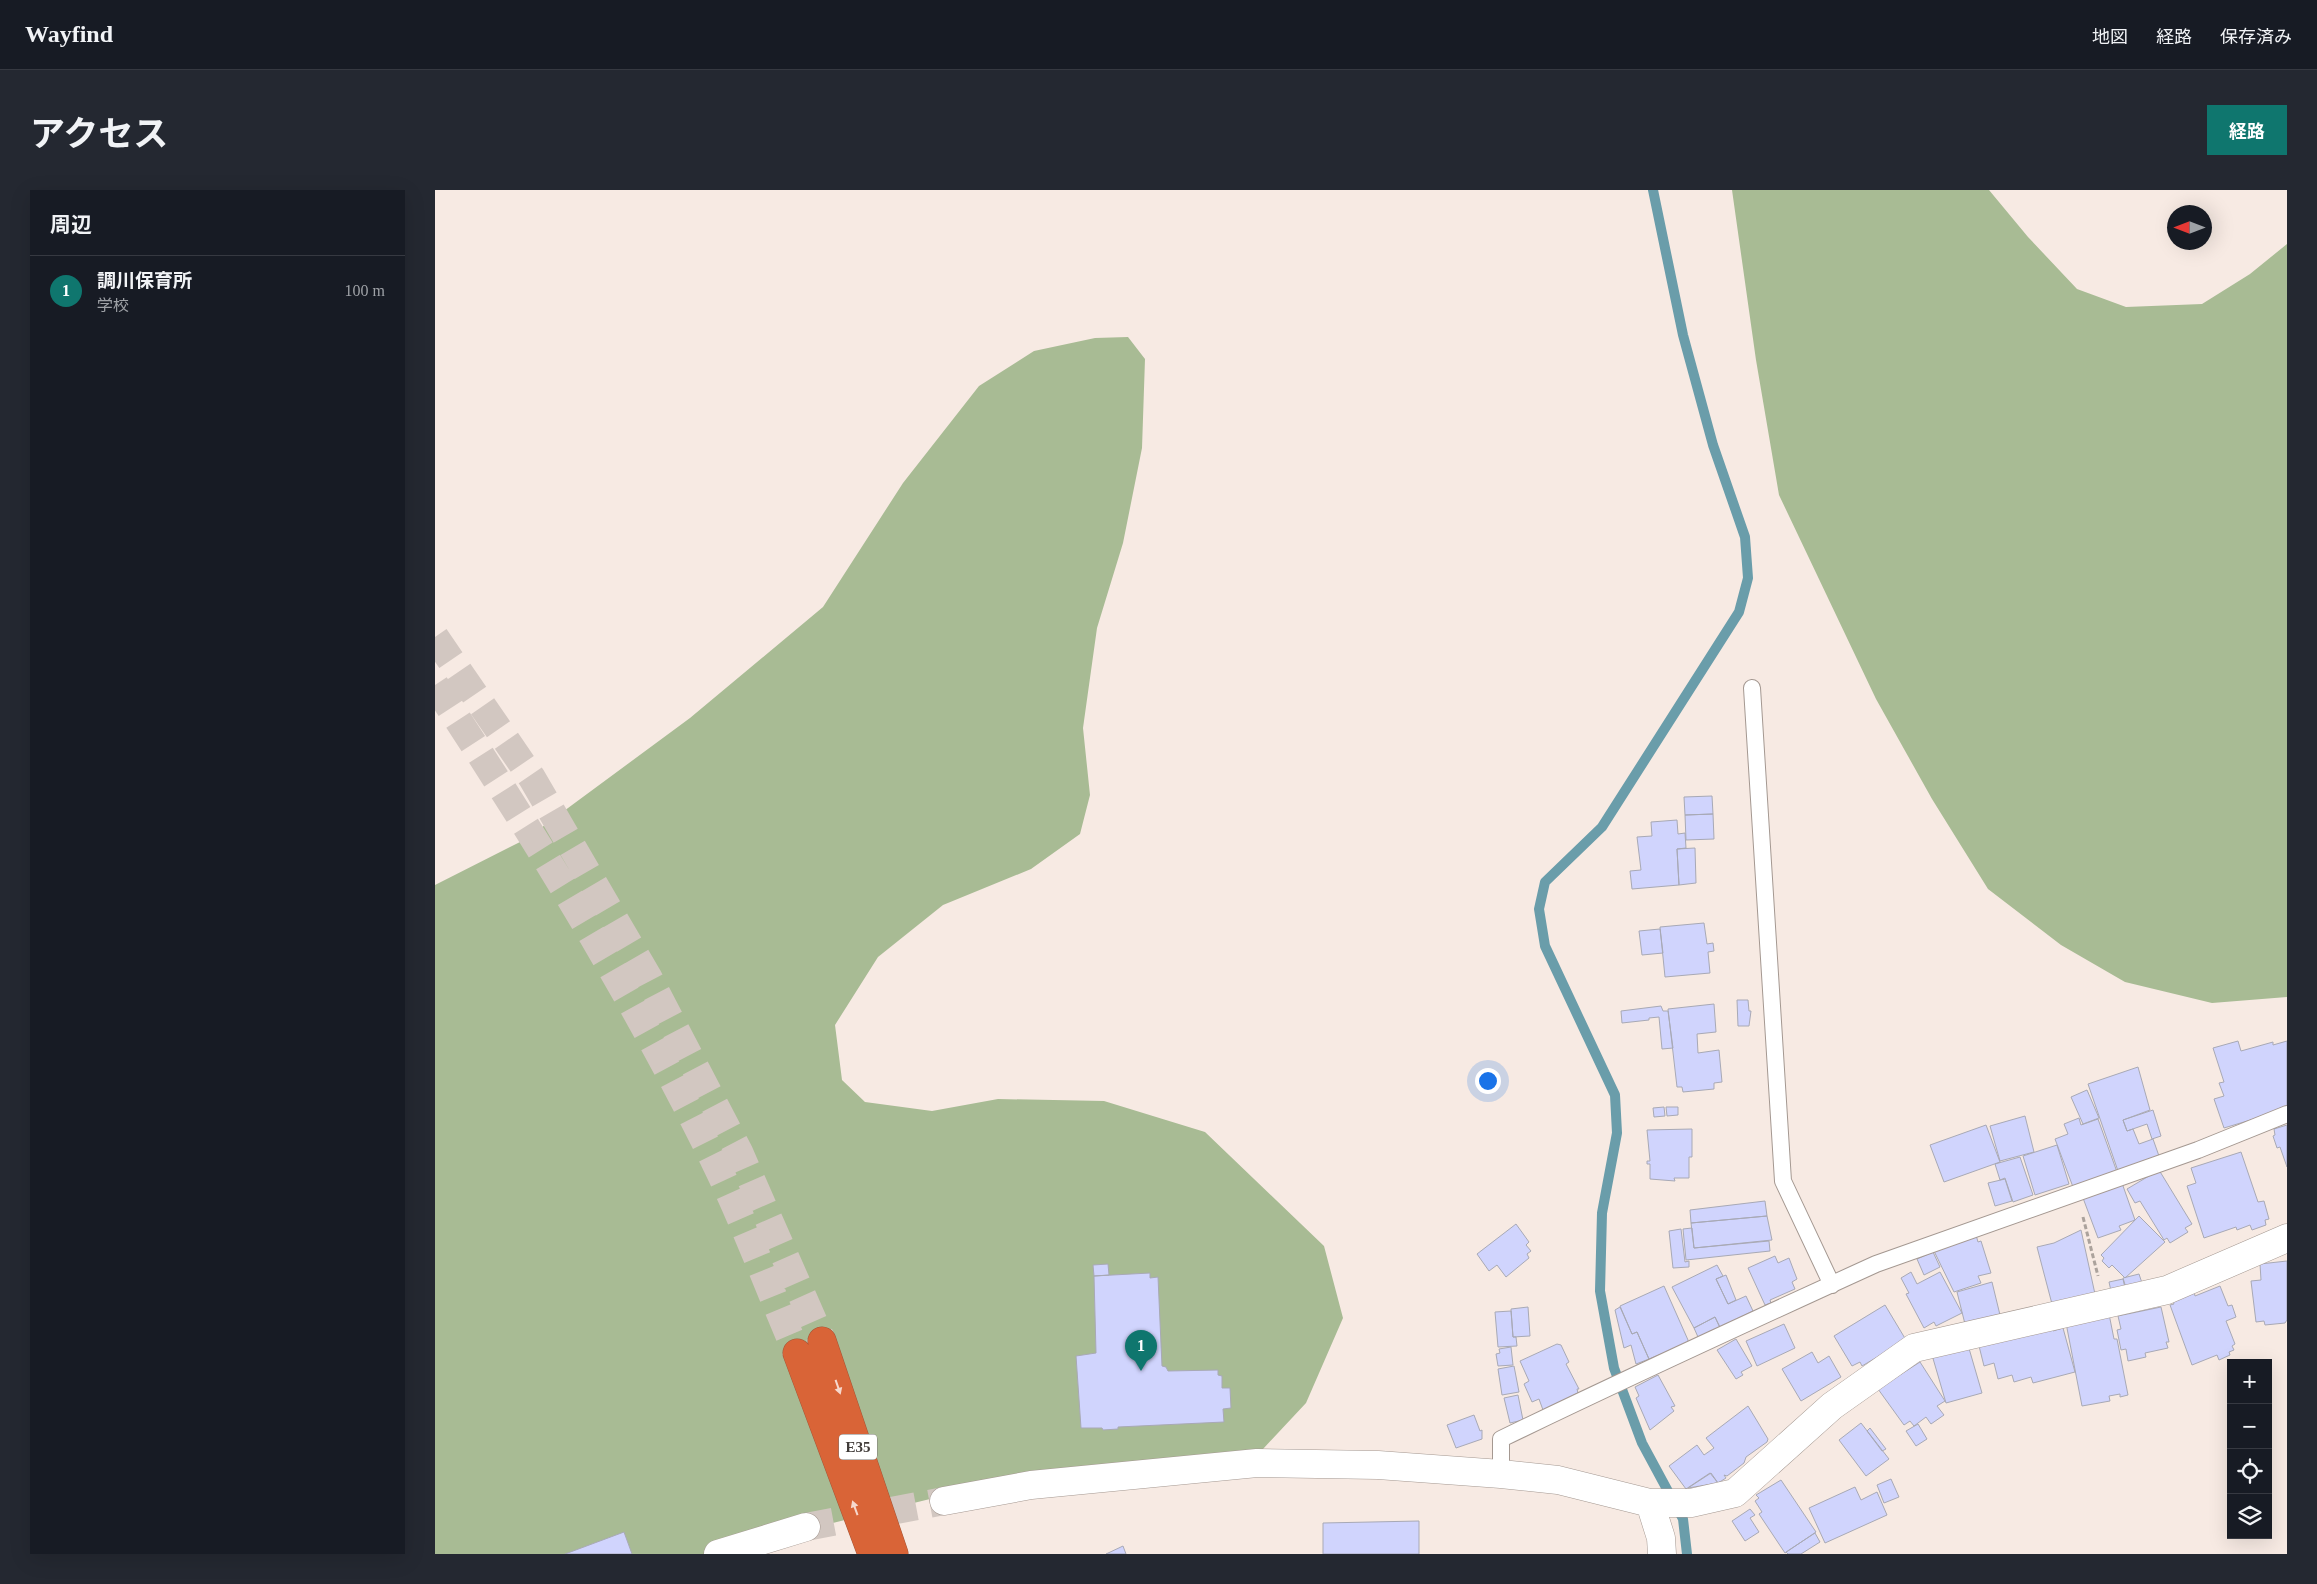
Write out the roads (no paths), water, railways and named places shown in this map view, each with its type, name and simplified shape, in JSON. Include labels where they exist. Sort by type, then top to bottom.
[{"type":"highway","name":"E35","points":[[822,1341],[894,1554]]},
{"type":"highway","name":"E35","points":[[797,1353],[871,1554]]},
{"type":"street","points":[[944,1501],[1031,1485],[1257,1463],[1378,1465],[1501,1474],[1558,1480],[1655,1503],[1691,1503],[1735,1493],[1832,1406],[1914,1348],[2167,1290],[2287,1238]]},
{"type":"street","points":[[1655,1503],[1662,1554]]},
{"type":"street","points":[[719,1554],[806,1526]]},
{"type":"lane","points":[[1752,688],[1783,1181],[1832,1285]]},
{"type":"lane","points":[[1501,1474],[1501,1439],[1876,1264],[2198,1150],[2287,1114]]},
{"type":"waterway","points":[[1653,190],[1683,335],[1713,445],[1745,537],[1748,578],[1739,612],[1602,827],[1545,882],[1539,909],[1545,946],[1615,1095],[1617,1133],[1602,1213],[1600,1291],[1614,1368],[1642,1443],[1683,1519],[1687,1554]]},
{"type":"tunnel","points":[[435,637],[532,778],[648,977],[739,1152],[822,1341]]},
{"type":"tunnel","points":[[435,685],[510,801],[582,918],[683,1098],[747,1232],[797,1353]]},
{"type":"tunnel","points":[[806,1527],[944,1501]]},
{"type":"place","name":"調川保育所","points":[[1141,1371]]}]
